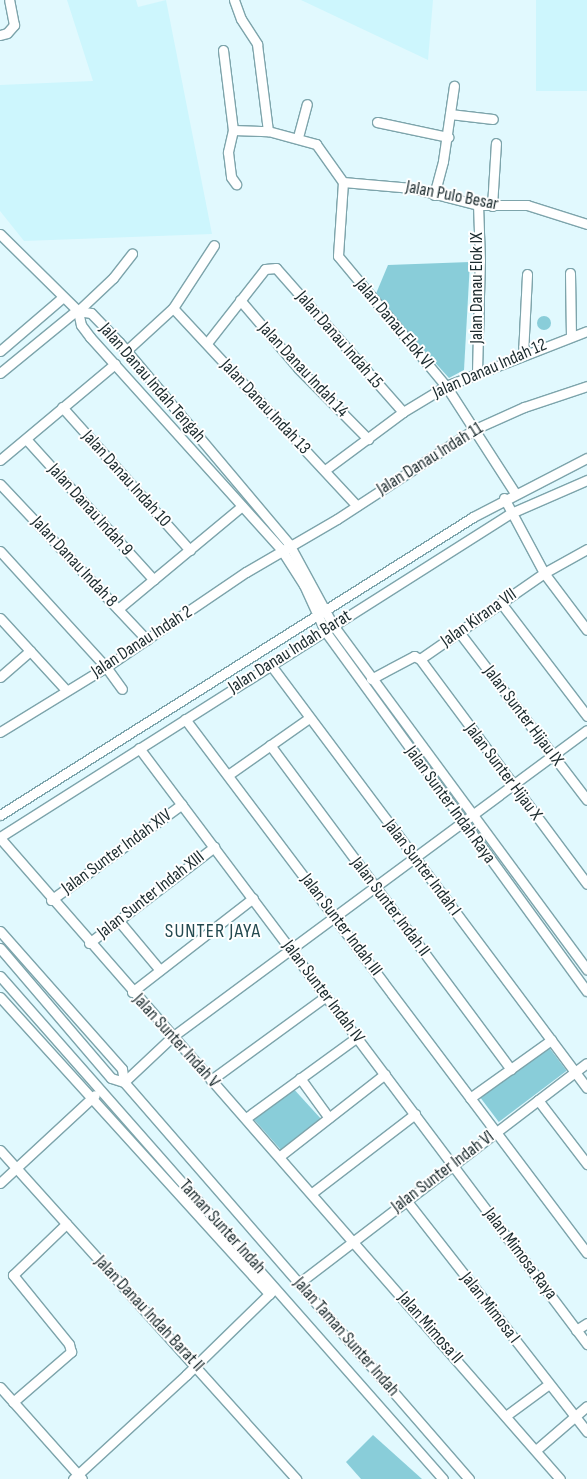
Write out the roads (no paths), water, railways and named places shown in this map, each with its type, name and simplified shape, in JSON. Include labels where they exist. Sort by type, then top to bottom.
[{"type":"street","points":[[0,35],[7,33],[14,24],[9,0]]},
{"type":"street","points":[[234,0],[241,20],[257,44],[268,131]]},
{"type":"street","points":[[223,50],[233,130],[228,152],[231,178],[236,184]]},
{"type":"street","points":[[434,195],[448,137],[454,86]]},
{"type":"street","points":[[298,137],[307,104]]},
{"type":"street","points":[[450,114],[493,119]]},
{"type":"street","points":[[377,122],[448,137]]},
{"type":"street","points":[[233,130],[268,131],[298,137],[318,146],[343,182]]},
{"type":"street","points":[[492,206],[496,143]]},
{"type":"street","name":"Jalan Pulo Besar","points":[[343,182],[397,186],[478,205],[527,205],[587,224]]},
{"type":"street","name":"Jalan Danau Elok VI","points":[[343,182],[338,256],[446,386],[515,492]]},
{"type":"street","name":"Jalan Danau Elok IX","points":[[477,372],[480,261],[478,205]]},
{"type":"street","points":[[2,241],[77,311]]},
{"type":"street","points":[[126,351],[173,308],[214,245]]},
{"type":"street","points":[[0,373],[77,311],[112,278],[132,254]]},
{"type":"street","name":"Jalan Danau Indah 15","points":[[240,300],[265,269],[276,268],[403,412]]},
{"type":"street","points":[[570,273],[571,335]]},
{"type":"street","points":[[523,354],[528,274]]},
{"type":"street","points":[[0,351],[63,297]]},
{"type":"street","points":[[207,343],[240,300]]},
{"type":"street","name":"Jalan Danau Indah 14","points":[[240,300],[298,368],[368,439]]},
{"type":"street","name":"Jalan Danau Indah 13","points":[[173,308],[357,506]]},
{"type":"street","name":"Jalan Danau Indah Tengah","points":[[285,546],[242,506],[80,325],[77,311],[91,313],[126,351],[285,546],[321,613]]},
{"type":"street","name":"Jalan Danau Indah 12","points":[[325,470],[403,412],[446,386],[571,335],[587,331]]},
{"type":"street","points":[[0,460],[115,364]]},
{"type":"street","name":"Jalan Danau Indah 11","points":[[285,546],[357,506],[475,429],[524,406],[587,386]]},
{"type":"street","name":"Jalan Danau Indah 10","points":[[62,408],[190,550]]},
{"type":"street","name":"Jalan Danau Indah 9","points":[[26,440],[154,580]]},
{"type":"street","name":"Jalan Danau Indah Barat","points":[[0,815],[504,498],[587,458]]},
{"type":"street","name":"Jalan Danau Indah Barat","points":[[0,838],[270,664],[512,513],[587,480]]},
{"type":"street","name":"Jalan Danau Indah 8","points":[[0,484],[147,640]]},
{"type":"street","points":[[504,498],[544,573],[584,620],[587,630]]},
{"type":"street","points":[[118,609],[242,506]]},
{"type":"street","name":"Jalan Danau Indah 2","points":[[0,732],[106,667],[285,546]]},
{"type":"street","name":"Jalan Kirana VII","points":[[371,679],[414,656],[420,659],[544,573],[587,549]]},
{"type":"street","points":[[0,551],[106,667],[122,689]]},
{"type":"street","points":[[501,603],[587,716]]},
{"type":"street","name":"Jalan Sunter Indah Raya","points":[[321,613],[333,625],[371,679],[587,969]]},
{"type":"street","name":"Jalan Sunter Indah Raya","points":[[321,613],[325,631],[464,822],[502,879],[587,991]]},
{"type":"street","points":[[0,618],[66,690]]},
{"type":"street","name":"Jalan Sunter Hijau IX","points":[[459,632],[587,800]]},
{"type":"street","points":[[0,677],[30,651]]},
{"type":"street","name":"Jalan Sunter Hijau X","points":[[420,659],[587,884]]},
{"type":"street","name":"Jalan Sunter Indah I","points":[[270,664],[587,1088]]},
{"type":"street","points":[[228,775],[309,718]]},
{"type":"street","name":"Jalan Sunter Indah III","points":[[185,719],[336,917],[587,1253]]},
{"type":"street","points":[[124,1082],[172,1037],[587,730]]},
{"type":"street","name":"Jalan Sunter Indah II","points":[[270,746],[511,1069]]},
{"type":"street","name":"Jalan Sunter Indah IV","points":[[139,748],[453,1164]]},
{"type":"street","name":"Jalan Sunter Indah XIV","points":[[52,900],[182,804]]},
{"type":"street","name":"Jalan Sunter Indah V","points":[[0,838],[132,992],[354,1241]]},
{"type":"street","name":"Jalan Sunter Indah XIII","points":[[89,943],[214,847]]},
{"type":"street","points":[[132,992],[253,898]]},
{"type":"street","points":[[118,920],[160,970]]},
{"type":"street","name":"Jalan Taman Sunter Indah","points":[[0,931],[122,1069],[124,1082]]},
{"type":"street","name":"Jalan Taman Sunter Indah","points":[[0,948],[111,1078],[124,1082],[469,1479]]},
{"type":"street","points":[[26,979],[35,971]]},
{"type":"street","name":"Taman Sunter Indah","points":[[0,976],[272,1291],[443,1479]]},
{"type":"street","points":[[0,996],[91,1098],[272,1291],[77,1478],[0,1387]]},
{"type":"street","points":[[211,1080],[326,996]]},
{"type":"street","points":[[246,1118],[357,1037]]},
{"type":"street","points":[[470,1098],[551,1040]]},
{"type":"street","name":"Jalan Sunter Indah VI","points":[[299,1283],[587,1063]]},
{"type":"street","points":[[280,1156],[385,1074]]},
{"type":"street","points":[[300,1078],[329,1118]]},
{"type":"street","points":[[0,1183],[100,1090]]},
{"type":"street","points":[[538,1100],[587,1164]]},
{"type":"street","points":[[312,1193],[415,1114]]},
{"type":"street","name":"Jalan Danau Indah Barat II","points":[[0,1150],[197,1365],[296,1479]]},
{"type":"street","name":"Jalan Mimosa Raya","points":[[453,1164],[587,1344]]},
{"type":"street","name":"Jalan Mimosa I","points":[[406,1200],[587,1432]]},
{"type":"street","points":[[13,1402],[71,1352],[69,1344],[13,1275],[66,1224]]},
{"type":"street","name":"Jalan Mimosa II","points":[[354,1241],[507,1415],[560,1479]]},
{"type":"street","points":[[576,1330],[587,1323]]},
{"type":"street","points":[[507,1415],[549,1384]]},
{"type":"street","points":[[536,1450],[587,1406]]},
{"type":"district","name":"SUNTER JAYA","points":[[213,931]]}]
